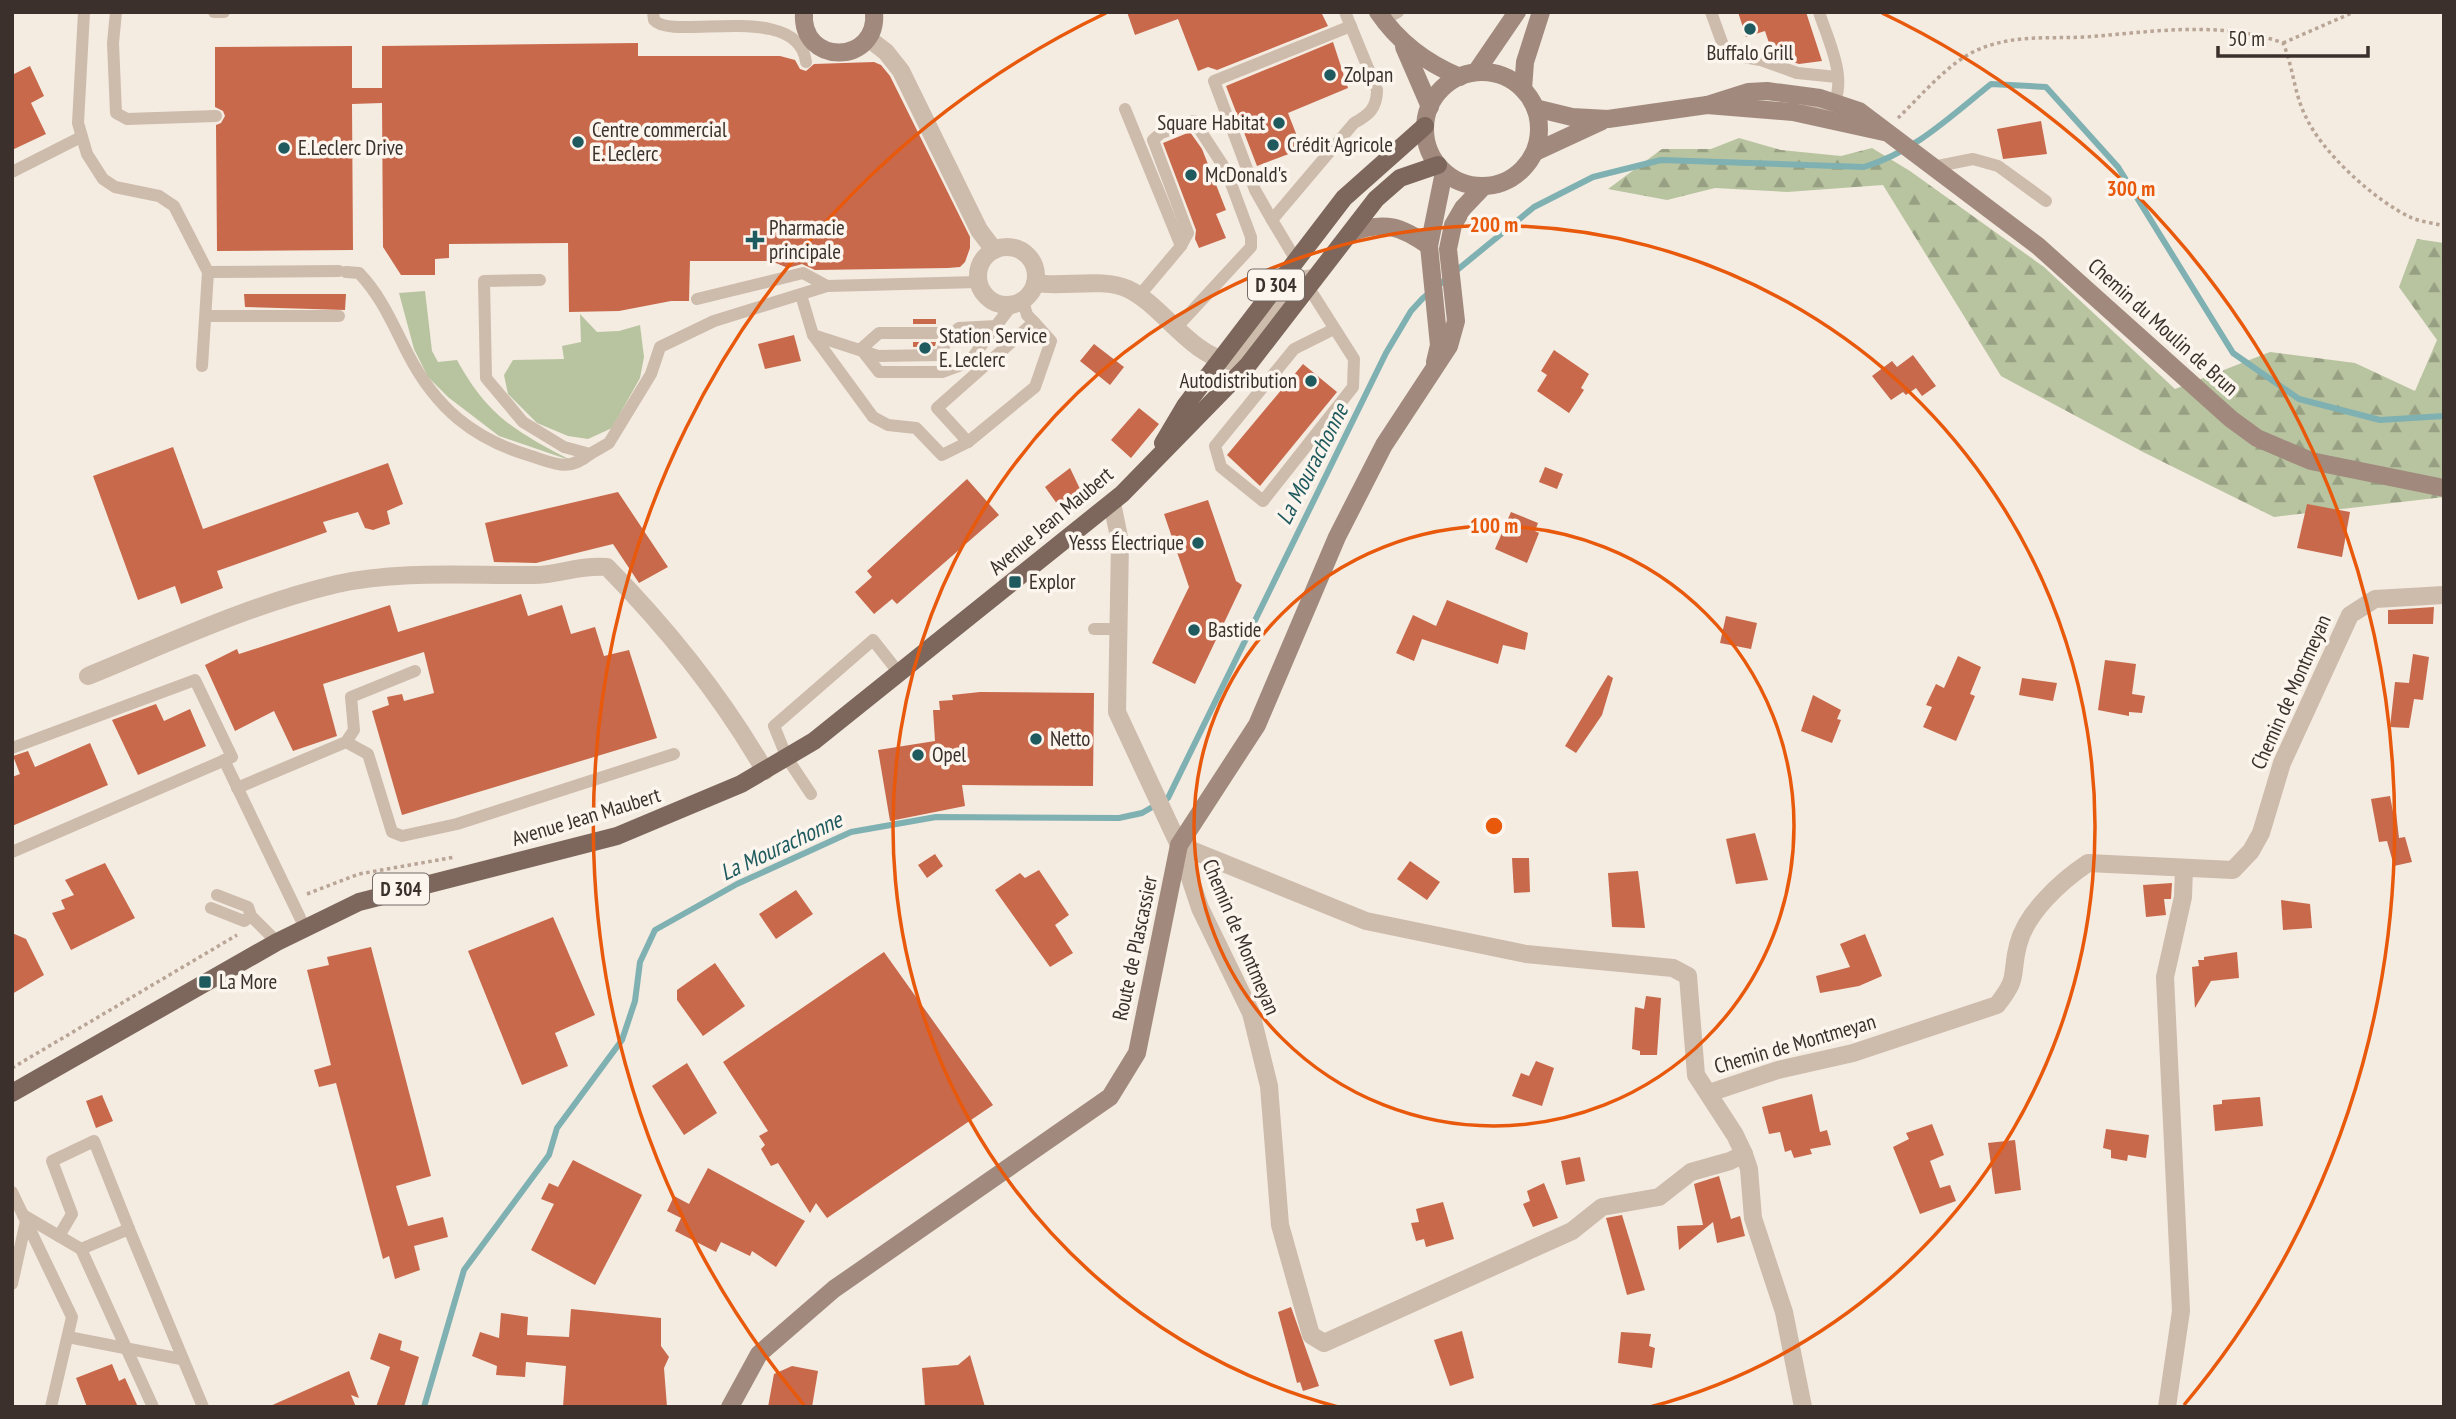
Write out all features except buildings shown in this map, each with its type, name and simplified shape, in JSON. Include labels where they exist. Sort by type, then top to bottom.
[{"type":"main road","name":"Avenue Jean Maubert","points":[[1150,464],[1185,406],[1344,198],[1425,127]]},
{"type":"main road","name":"Avenue Jean Maubert","points":[[12,1093],[277,942],[359,902],[396,890],[617,836],[711,799],[814,741],[1112,503],[1248,365],[1376,199],[1400,178],[1441,169]]},
{"type":"street","points":[[802,13],[809,37],[827,51],[850,52],[868,38],[874,28],[874,12]]},
{"type":"street","points":[[1401,40],[1425,60],[1468,74],[1501,75],[1522,89],[1535,108],[1539,122],[1535,152],[1519,173],[1508,180],[1484,187],[1469,185],[1441,169],[1430,153],[1425,127],[1430,107],[1447,84],[1468,74],[1517,12]]},
{"type":"street","points":[[1522,89],[1525,62],[1541,12]]},
{"type":"street","points":[[1387,15],[1430,107]]},
{"type":"street","points":[[868,38],[886,52],[901,71],[979,230],[993,250]]},
{"type":"street","name":"Chemin du Moulin de Brun","points":[[1535,108],[1572,117],[1608,119],[1707,105],[1748,92],[1767,91],[1835,102],[1859,111],[2038,246],[2231,419],[2257,438],[2311,461],[2444,488]]},
{"type":"street","name":"Chemin du Moulin de Brun","points":[[1707,105],[1793,112],[1889,135]]},
{"type":"street","name":"Chemin du Moulin de Brun","points":[[1535,152],[1608,119]]},
{"type":"street","name":"Route de Plascassier","points":[[1433,370],[1439,345],[1429,246],[1441,169]]},
{"type":"street","name":"Route de Plascassier","points":[[730,1407],[759,1354],[834,1289],[1110,1097],[1137,1053],[1179,845],[1256,725],[1337,537],[1384,445],[1449,346],[1456,309],[1448,255],[1453,225],[1463,208],[1484,187]]},
{"type":"street","points":[[1352,232],[1374,225],[1389,226],[1404,230],[1429,246]]},
{"type":"street","points":[[1014,248],[1023,252],[1035,267],[1035,283],[1018,303],[995,303],[981,290],[978,282],[981,264],[993,250],[1014,248]]},
{"type":"street","points":[[1035,283],[1121,287],[1139,296],[1176,328],[1220,360],[1239,357],[1301,280],[1310,283]]},
{"type":"street","points":[[1112,503],[1120,542],[1117,712],[1179,845],[1366,920],[1526,954],[1673,968],[1688,976],[1691,986],[1691,1043],[1696,1075],[1709,1093]]},
{"type":"street","points":[[88,676],[241,613],[338,584],[394,576],[540,575],[582,565],[607,568],[686,654],[740,727],[765,771]]},
{"type":"street","name":"Chemin de Montmeyan","points":[[1179,845],[1200,908],[1251,1013],[1269,1086],[1280,1225],[1311,1335],[1325,1343],[1572,1231],[1602,1207],[1658,1197],[1691,1172],[1744,1154],[1709,1093],[1778,1070],[1853,1053],[1997,1005],[2013,985],[2018,944],[2031,918],[2074,873],[2088,863],[2233,870],[2251,851],[2261,833],[2282,763],[2350,615],[2375,599],[2444,595]]},
{"type":"street","points":[[2167,1407],[2181,1311],[2165,976],[2183,897],[2184,868]]},
{"type":"street","points":[[1744,1154],[1749,1169],[1753,1218],[1784,1312],[1803,1407]]},
{"type":"lane","points":[[84,12],[78,124],[81,137],[93,166],[103,179],[115,187],[159,197],[174,205],[208,272],[202,366]]},
{"type":"lane","points":[[116,12],[113,43],[117,113],[127,119],[216,116]]},
{"type":"lane","points":[[214,12],[224,12]]},
{"type":"lane","points":[[653,12],[654,20],[662,26],[716,22],[780,28],[801,44],[806,62]]},
{"type":"lane","points":[[1272,220],[1353,123],[1367,116],[1377,103],[1377,89],[1345,12]]},
{"type":"lane","points":[[1711,12],[1724,48],[1731,55],[1761,60],[1797,74],[1837,77]]},
{"type":"lane","points":[[1793,112],[1831,107],[1835,102],[1837,77],[1819,12]]},
{"type":"lane","points":[[1296,260],[1255,190],[1214,81],[1351,26]]},
{"type":"lane","points":[[1125,108],[1181,246]]},
{"type":"lane","points":[[1139,296],[1181,246],[1188,233],[1153,140],[1161,133],[1194,121],[1226,170],[1251,237],[1251,247],[1176,328]]},
{"type":"lane","points":[[12,172],[81,137]]},
{"type":"lane","points":[[1926,162],[1973,159],[1998,166],[2046,201]]},
{"type":"lane","points":[[823,270],[827,286]]},
{"type":"lane","points":[[208,272],[359,273],[379,294],[431,395],[468,429],[512,451],[563,466],[577,465],[610,443],[651,374],[660,347],[714,321],[827,286],[978,282]]},
{"type":"lane","points":[[697,299],[789,274],[803,273],[827,286]]},
{"type":"lane","points":[[540,280],[484,281],[486,378],[523,422],[564,447],[590,454]]},
{"type":"lane","points":[[1310,283],[1354,359],[1353,387],[1263,501],[1221,467],[1215,446],[1294,349],[1335,329]]},
{"type":"lane","points":[[801,295],[813,334],[873,417],[888,425],[916,428],[943,456],[968,442],[1035,387],[1051,341],[1018,303],[996,326],[969,362],[942,372],[879,372],[861,349]]},
{"type":"lane","points":[[207,316],[338,316]]},
{"type":"lane","points":[[968,442],[937,408],[1034,322]]},
{"type":"lane","points":[[813,334],[835,344],[861,349],[878,356],[941,355],[946,340],[959,328],[996,326]]},
{"type":"lane","points":[[861,349],[879,333],[941,333],[946,340]]},
{"type":"lane","points":[[1094,629],[1118,629]]},
{"type":"lane","points":[[811,794],[787,758],[774,726],[873,640],[899,673]]},
{"type":"lane","points":[[237,789],[346,741],[354,730],[351,697],[415,671]]},
{"type":"lane","points":[[12,748],[195,680],[232,757],[12,852]]},
{"type":"lane","points":[[346,741],[368,754],[391,832],[402,836],[457,824],[674,754]]},
{"type":"lane","points":[[224,760],[306,928]]},
{"type":"lane","points":[[217,895],[247,907],[251,916],[277,942]]},
{"type":"lane","points":[[211,908],[244,922],[251,916]]},
{"type":"lane","points":[[59,1236],[72,1214],[51,1161],[94,1141],[181,1359],[203,1407]]},
{"type":"lane","points":[[12,1192],[72,1317],[51,1407]]},
{"type":"lane","points":[[25,1218],[81,1249],[153,1407]]},
{"type":"lane","points":[[12,1284],[25,1218]]},
{"type":"lane","points":[[81,1249],[129,1230]]},
{"type":"lane","points":[[68,1337],[181,1359]]},
{"type":"path","points":[[1889,135],[1938,79],[1972,52],[2004,40],[2177,29],[2257,33],[2283,43],[2354,12]]},
{"type":"path","points":[[2283,43],[2292,65],[2304,114],[2329,153],[2365,186],[2412,218],[2444,226]]},
{"type":"path","points":[[12,1068],[102,1017]]},
{"type":"green space","points":[[1739,138],[1781,150],[1841,156],[1872,148],[1910,171],[2044,267],[2175,389],[2270,352],[2355,363],[2415,391],[2437,340],[2399,287],[2417,239],[2444,243],[2444,497],[2274,517],[2143,452],[2001,376],[1883,185],[1787,192],[1715,188],[1667,200],[1608,189],[1662,149],[1711,149]]},
{"type":"green space","points":[[425,291],[432,351],[438,362],[457,360],[481,396],[505,421],[572,461],[499,436],[448,397],[428,377],[414,349],[399,293]]},
{"type":"green space","points":[[580,314],[597,332],[619,331],[640,325],[644,357],[640,378],[612,428],[588,439],[568,436],[537,423],[508,394],[504,375],[513,360],[564,359],[562,346],[581,342]]},
{"type":"waterway","name":"La Mourachonne","points":[[424,1407],[464,1270],[549,1155],[557,1128],[622,1040],[635,1001],[640,962],[655,930],[737,884],[851,832],[936,817],[1119,818],[1142,813],[1168,798],[1386,353],[1411,311],[1423,298],[1534,207],[1593,177],[1661,160],[1864,167],[1916,143],[1991,84],[2046,87],[2118,167],[2233,353],[2299,399],[2380,420],[2444,416]]},
{"type":"place","name":"Buffalo Grill","points":[[1750,29]]},
{"type":"place","name":"Zolpan","points":[[1330,75]]},
{"type":"place","name":"Square Habitat","points":[[1279,123]]},
{"type":"place","name":"Centre commercial E. Leclerc","points":[[578,142]]},
{"type":"place","name":"Crédit Agricole","points":[[1273,145]]},
{"type":"place","name":"E.Leclerc Drive","points":[[284,148]]},
{"type":"place","name":"McDonald's","points":[[1191,175]]},
{"type":"place","name":"Pharmacie principale","points":[[755,240]]},
{"type":"place","name":"Station Service E. Leclerc","points":[[925,348]]},
{"type":"place","name":"Autodistribution","points":[[1311,381]]},
{"type":"place","name":"Yesss Électrique","points":[[1198,543]]},
{"type":"place","name":"Explor","points":[[1015,582]]},
{"type":"place","name":"Bastide","points":[[1194,630]]},
{"type":"place","name":"Netto","points":[[1036,739]]},
{"type":"place","name":"Opel","points":[[918,755]]},
{"type":"place","name":"La More","points":[[205,982]]}]
